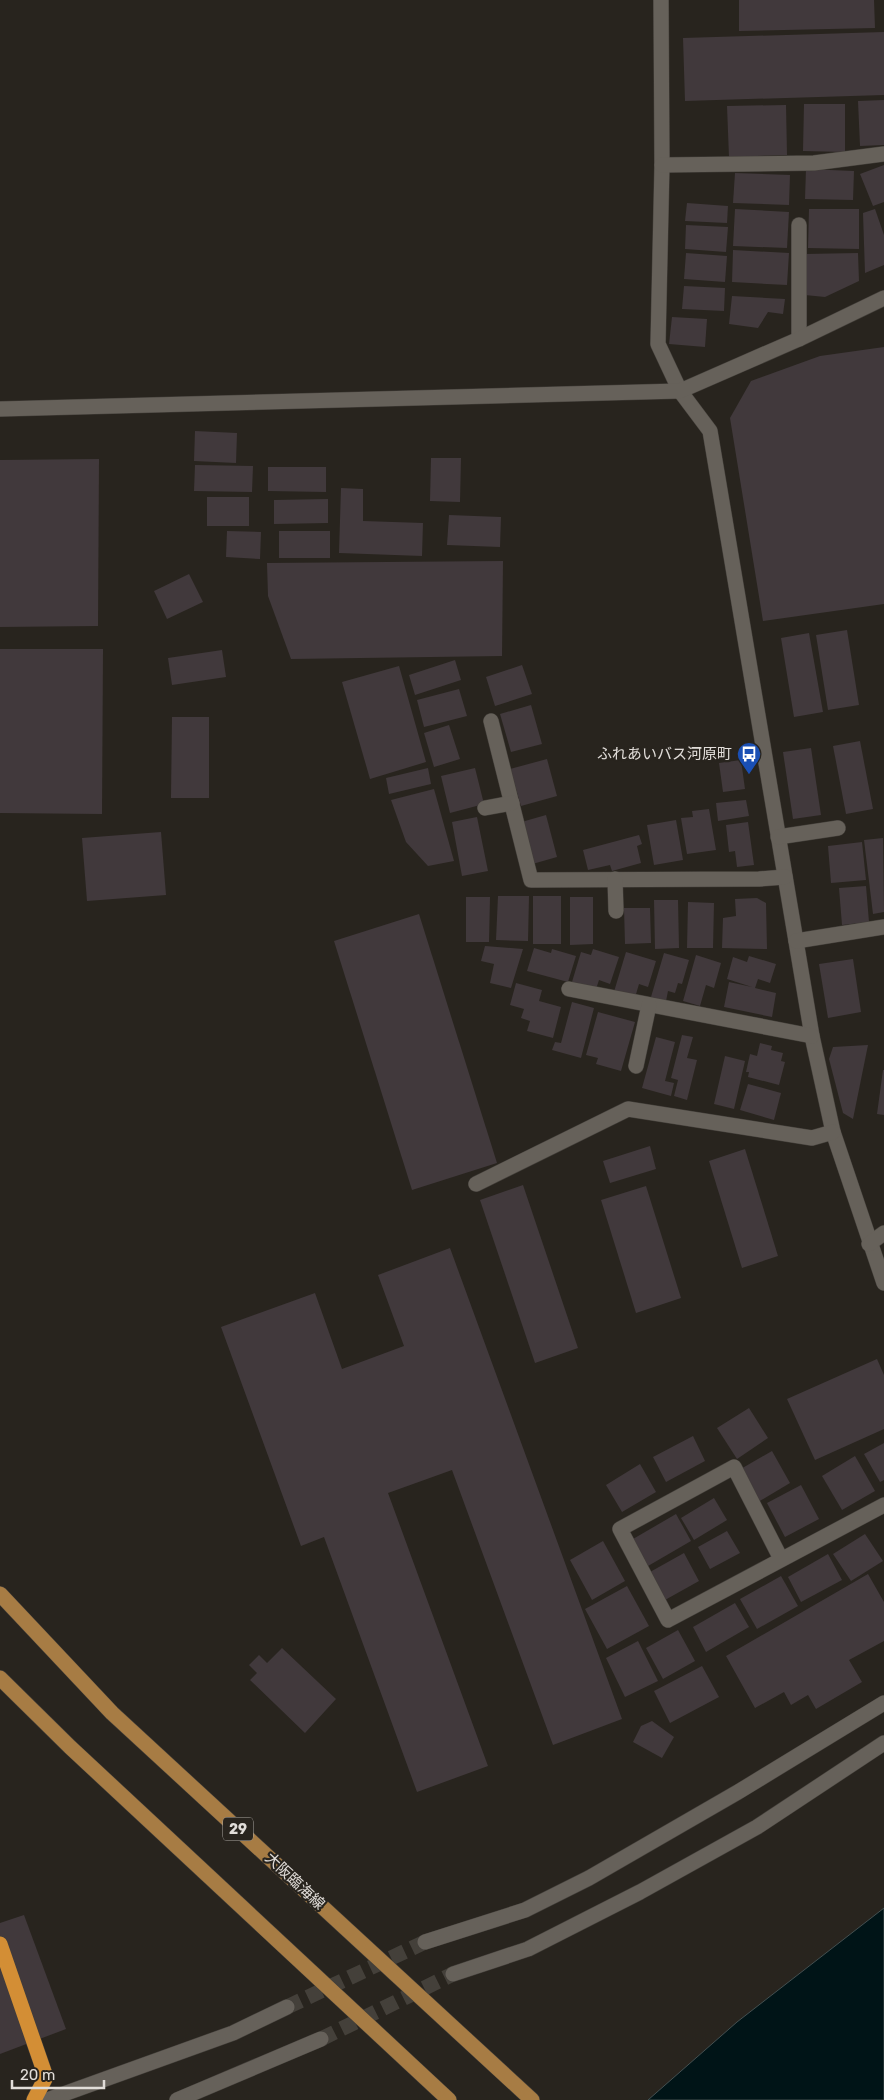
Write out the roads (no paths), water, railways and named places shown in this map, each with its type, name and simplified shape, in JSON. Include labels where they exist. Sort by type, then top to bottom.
[{"type":"highway","points":[[0,1944],[46,2077],[34,2100]]},
{"type":"main road","name":"大阪臨海線","points":[[0,1594],[112,1714],[532,2100]]},
{"type":"main road","points":[[0,1678],[70,1747],[444,2095]]},
{"type":"street","points":[[661,0],[662,165],[658,344],[680,391],[710,431],[812,1036],[833,1132],[869,1244],[884,1283]]},
{"type":"street","points":[[662,165],[814,162],[884,154]]},
{"type":"street","points":[[798,339],[799,225]]},
{"type":"street","points":[[0,409],[680,391],[798,339],[884,298]]},
{"type":"street","points":[[491,721],[531,880],[760,879],[785,877]]},
{"type":"street","points":[[485,808],[512,802]]},
{"type":"street","points":[[778,837],[838,828]]},
{"type":"street","points":[[615,879],[616,911]]},
{"type":"street","points":[[796,941],[884,927]]},
{"type":"street","points":[[568,990],[812,1036]]},
{"type":"street","points":[[636,1066],[649,1005]]},
{"type":"street","points":[[476,1184],[628,1109],[812,1138],[833,1132]]},
{"type":"street","points":[[869,1244],[884,1233]]},
{"type":"street","points":[[781,1559],[734,1467],[620,1529],[668,1620],[884,1505]]},
{"type":"street","points":[[425,1942],[525,1910],[589,1878],[738,1792],[884,1703]]},
{"type":"street","points":[[453,1974],[528,1949],[640,1892],[757,1827],[884,1743]]},
{"type":"street","points":[[47,2100],[233,2033],[287,2008]]},
{"type":"street","points":[[177,2100],[321,2039]]},
{"type":"tunnel","points":[[287,2007],[425,1942]]},
{"type":"tunnel","points":[[321,2039],[453,1974]]},
{"type":"place","name":"ふれあいバス河原町","points":[[749,775]]}]
